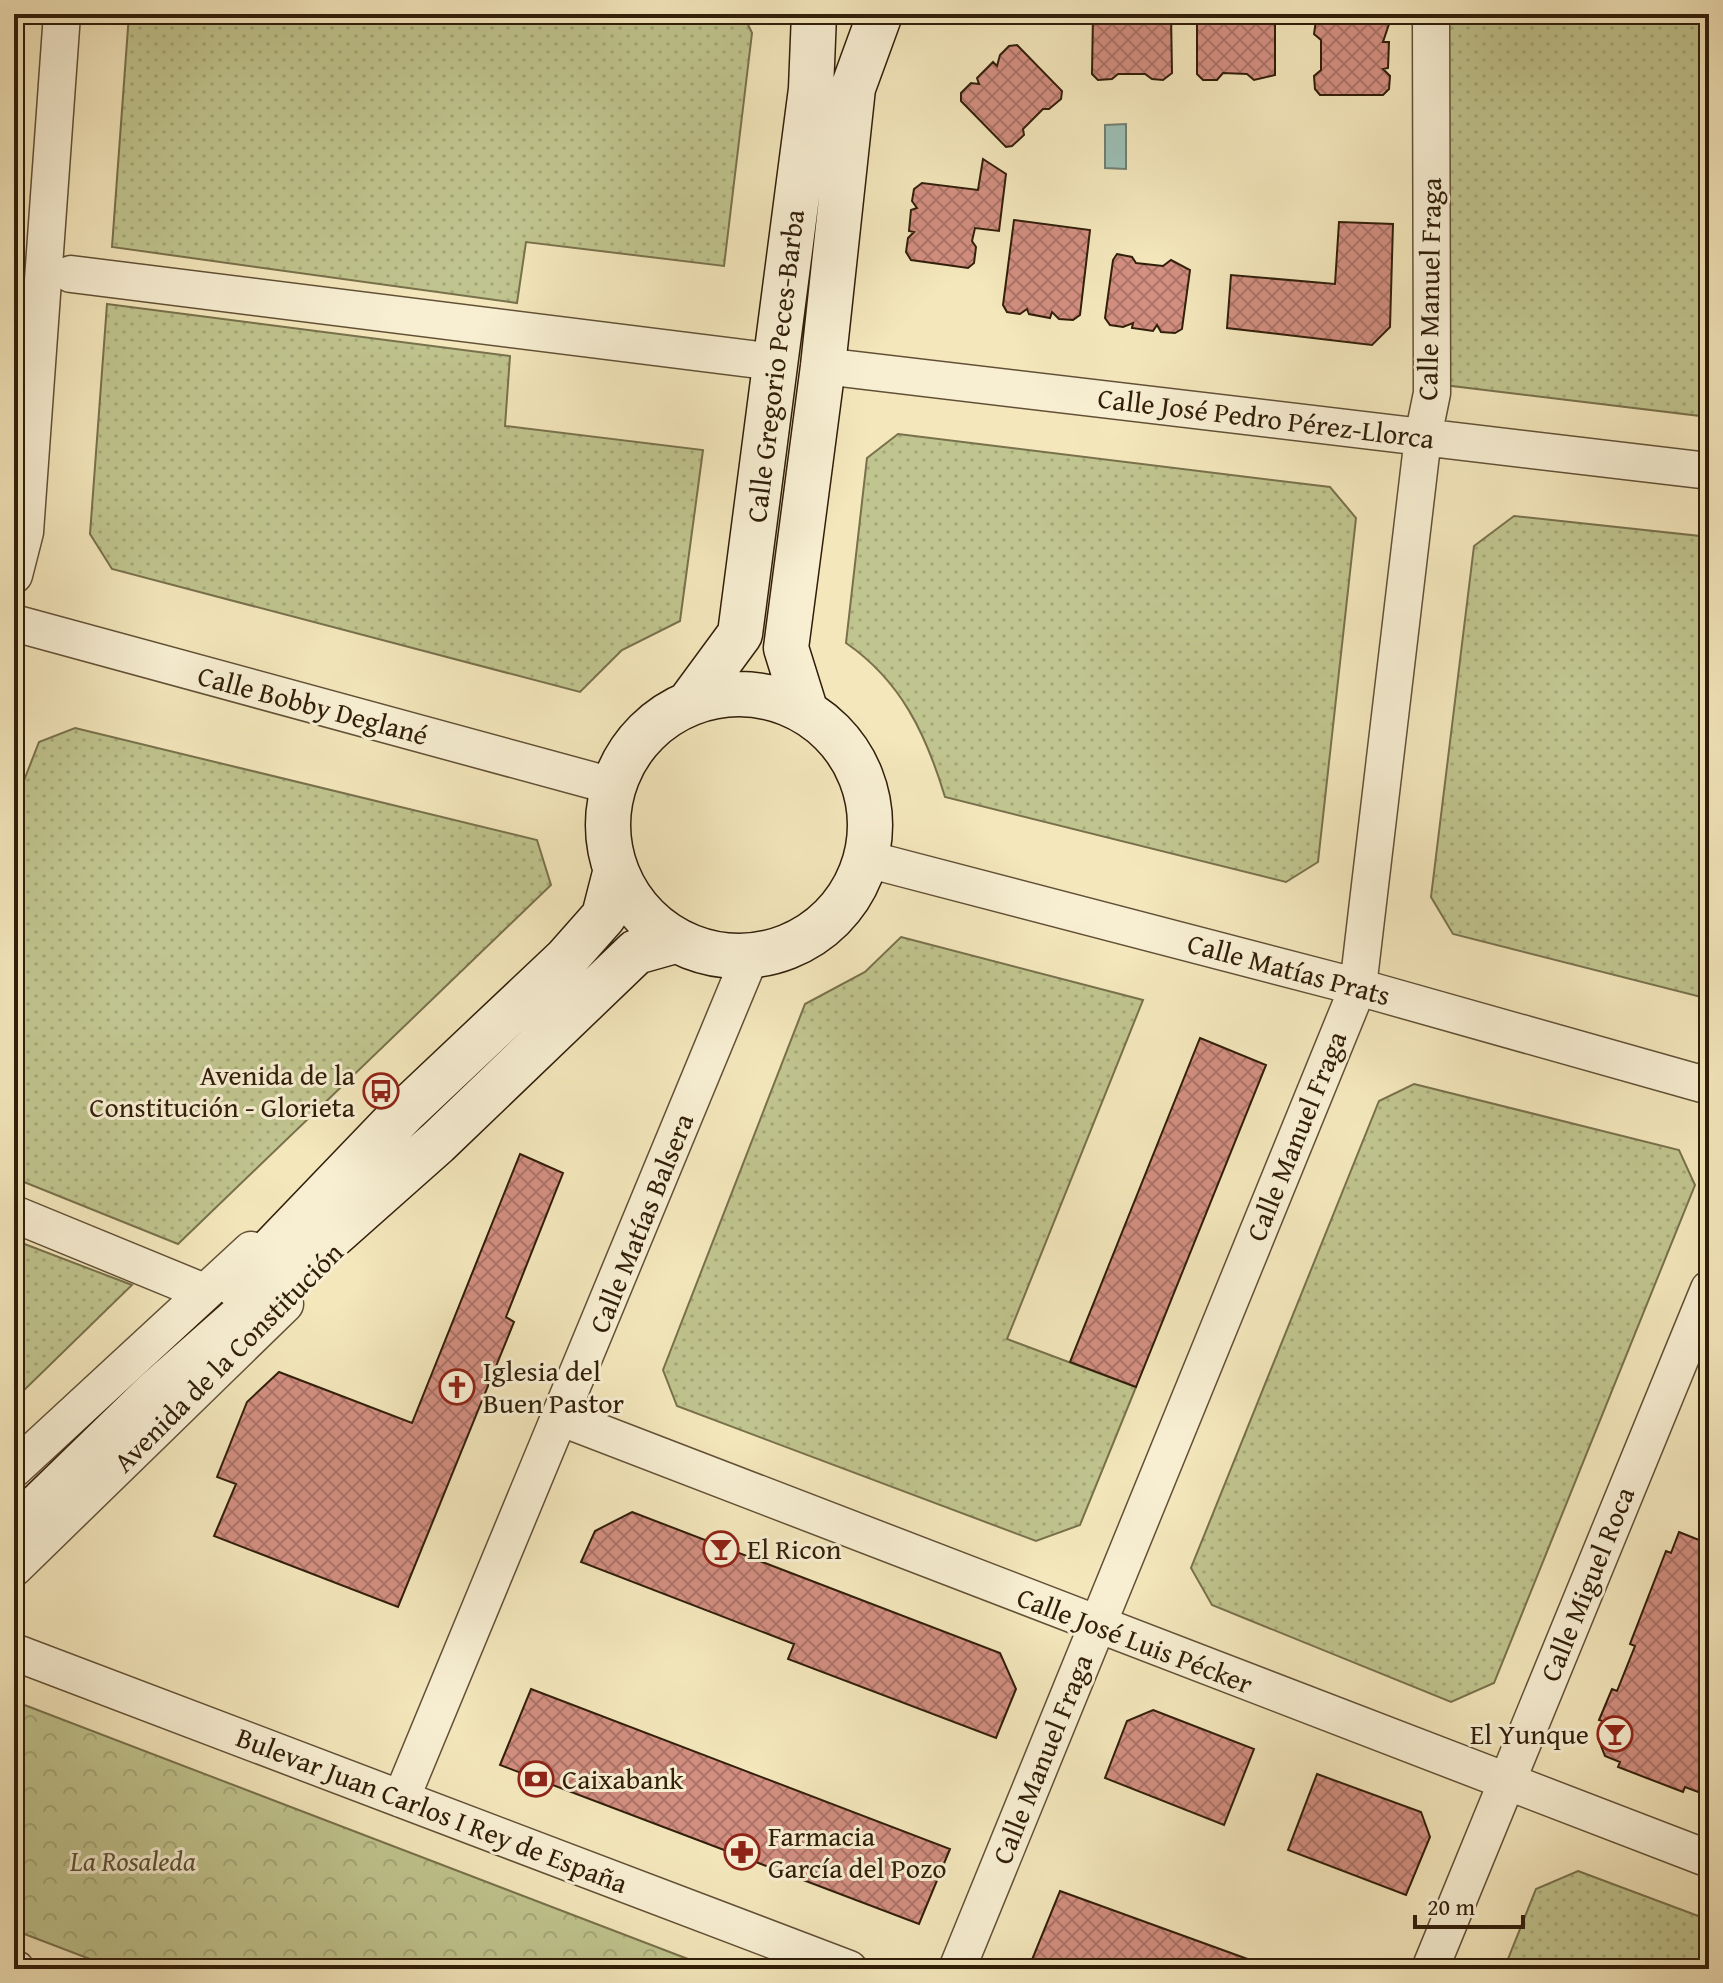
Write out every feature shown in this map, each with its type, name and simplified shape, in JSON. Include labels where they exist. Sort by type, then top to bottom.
[{"type":"street","points":[[14,575],[25,532],[62,14]]},
{"type":"street","name":"Calle Gregorio Peces-Barba","points":[[690,702],[740,634],[811,89],[814,14]]},
{"type":"street","name":"Calle Gregorio Peces-Barba","points":[[805,709],[786,648],[823,366],[853,88],[880,14]]},
{"type":"street","name":"Calle Manuel Fraga","points":[[957,1969],[1358,987],[1423,437],[1432,393],[1431,14]]},
{"type":"street","points":[[71,274],[775,362]]},
{"type":"street","name":"Calle José Pedro Pérez-Llorca","points":[[823,366],[1709,471]]},
{"type":"street","name":"Calle Bobby Deglané","points":[[14,623],[612,786]]},
{"type":"street","points":[[738,692],[770,696],[805,709],[841,739],[860,770],[872,821],[867,859],[844,906],[811,937],[750,957],[716,956],[675,941],[636,909],[615,873],[609,853],[608,807],[612,786],[644,732],[690,702],[738,692]]},
{"type":"street","name":"Calle Matías Prats","points":[[867,859],[1358,987],[1709,1086]]},
{"type":"street","name":"Avenida de la Constitución","points":[[14,1469],[404,1112],[585,937],[604,916],[615,873]]},
{"type":"street","name":"Avenida de la Constitución","points":[[14,1530],[154,1394],[437,1143],[636,952],[675,941]]},
{"type":"street","name":"Calle Matías Balsera","points":[[401,1799],[562,1418],[750,957]]},
{"type":"street","name":"Avenida de la Constitución","points":[[14,1498],[224,1300],[404,1112]]},
{"type":"street","name":"Avenida de la Constitución","points":[[14,1568],[280,1309],[437,1143]]},
{"type":"street","points":[[14,1214],[204,1292]]},
{"type":"street","name":"Calle Miguel Roca","points":[[1430,1969],[1709,1289]]},
{"type":"street","name":"Calle José Luis Pécker","points":[[562,1418],[1097,1627],[1709,1859]]},
{"type":"street","name":"Bulevar Juan Carlos I Rey de España","points":[[14,1652],[849,1969]]},
{"type":"green space","points":[[129,14],[743,14],[752,33],[724,266],[526,242],[517,303],[112,247]]},
{"type":"green space","points":[[1446,14],[1709,14],[1709,417],[1444,385]]},
{"type":"green space","points":[[107,304],[510,356],[505,426],[703,450],[680,621],[622,650],[580,692],[112,569],[90,534]]},
{"type":"green space","points":[[898,434],[1330,487],[1356,518],[1318,862],[1286,882],[945,797],[929,752],[909,711],[882,674],[846,643],[867,458]]},
{"type":"green space","points":[[1514,516],[1709,537],[1709,999],[1453,934],[1431,897],[1474,546]]},
{"type":"green space","points":[[75,728],[537,840],[551,885],[178,1244],[14,1178],[14,806],[39,742]]},
{"type":"green space","points":[[901,937],[1143,1000],[1007,1339],[1136,1387],[1080,1525],[1036,1541],[677,1406],[663,1370],[805,1004],[865,972]]},
{"type":"green space","points":[[1414,1084],[1679,1150],[1695,1185],[1494,1683],[1451,1702],[1212,1605],[1191,1568],[1379,1101]]},
{"type":"green space","points":[[14,1240],[132,1285],[14,1400]]},
{"type":"green space","name":"La Rosaleda","points":[[14,1701],[716,1969],[116,1969],[14,1930]]},
{"type":"green space","points":[[1578,1871],[1709,1920],[1709,1969],[1504,1969],[1536,1889]]},
{"type":"water","points":[[1126,124],[1126,169],[1105,168],[1105,125]]},
{"type":"building","points":[[1093,14],[1171,14],[1172,73],[1163,80],[1152,79],[1145,74],[1118,74],[1112,79],[1098,80],[1092,74]]},
{"type":"building","points":[[1197,14],[1275,14],[1275,75],[1254,80],[1247,74],[1223,73],[1217,80],[1203,80],[1197,74]]},
{"type":"building","points":[[1320,15],[1384,15],[1390,21],[1383,42],[1389,42],[1388,68],[1383,69],[1390,76],[1389,89],[1383,95],[1320,95],[1315,89],[1314,76],[1321,70],[1321,40],[1314,34]]},
{"type":"building","points":[[1017,45],[1062,91],[1061,99],[1049,109],[1043,109],[1023,129],[1024,135],[1012,146],[1006,147],[961,101],[961,93],[971,83],[979,84],[977,78],[993,62],[997,66],[1000,55],[1009,46]]},
{"type":"building","points":[[983,159],[1006,174],[999,231],[975,228],[972,241],[976,247],[974,263],[968,268],[911,260],[906,252],[908,238],[914,232],[909,231],[911,210],[917,208],[912,201],[914,189],[922,183],[978,190]]},
{"type":"building","points":[[1014,220],[1090,230],[1080,315],[1073,320],[1059,319],[1052,312],[1050,318],[1029,314],[1027,309],[1020,314],[1007,312],[1003,305]]},
{"type":"building","points":[[1339,222],[1393,224],[1390,327],[1372,345],[1227,328],[1231,275],[1335,284]]},
{"type":"building","points":[[1117,254],[1132,257],[1136,263],[1163,266],[1171,260],[1190,270],[1182,329],[1175,333],[1161,332],[1157,325],[1153,331],[1132,328],[1133,323],[1123,327],[1110,325],[1105,318],[1113,260]]},
{"type":"building","points":[[1200,1038],[1266,1065],[1136,1387],[1070,1362]]},
{"type":"building","name":"Iglesia del Buen Pastor","points":[[520,1154],[563,1173],[506,1317],[514,1322],[398,1607],[214,1536],[236,1484],[217,1477],[247,1402],[279,1372],[412,1423]]},
{"type":"building","points":[[632,1512],[1000,1653],[1016,1689],[996,1738],[788,1659],[794,1644],[581,1562],[595,1531]]},
{"type":"building","points":[[1679,1532],[1709,1544],[1709,1679],[1699,1705],[1709,1709],[1709,1796],[1685,1787],[1683,1792],[1618,1767],[1620,1762],[1605,1756],[1598,1738],[1605,1722],[1599,1720],[1612,1689],[1617,1691],[1635,1646],[1630,1644],[1666,1551],[1671,1553]]},
{"type":"building","points":[[531,1689],[950,1849],[919,1924],[500,1765]]},
{"type":"building","points":[[1153,1710],[1254,1749],[1224,1825],[1105,1778],[1127,1721]]},
{"type":"building","points":[[1317,1774],[1421,1812],[1430,1837],[1406,1895],[1288,1850]]},
{"type":"building","points":[[1060,1891],[1275,1969],[1029,1967]]},
{"type":"place","name":"Avenida de la Constitución - Glorieta","points":[[381,1091]]},
{"type":"place","name":"Iglesia del Buen Pastor","points":[[457,1387]]},
{"type":"place","name":"El Ricon","points":[[721,1549]]},
{"type":"place","name":"El Yunque","points":[[1615,1734]]},
{"type":"place","name":"Caixabank","points":[[536,1779]]},
{"type":"place","name":"Farmacia García del Pozo","points":[[742,1852]]}]
